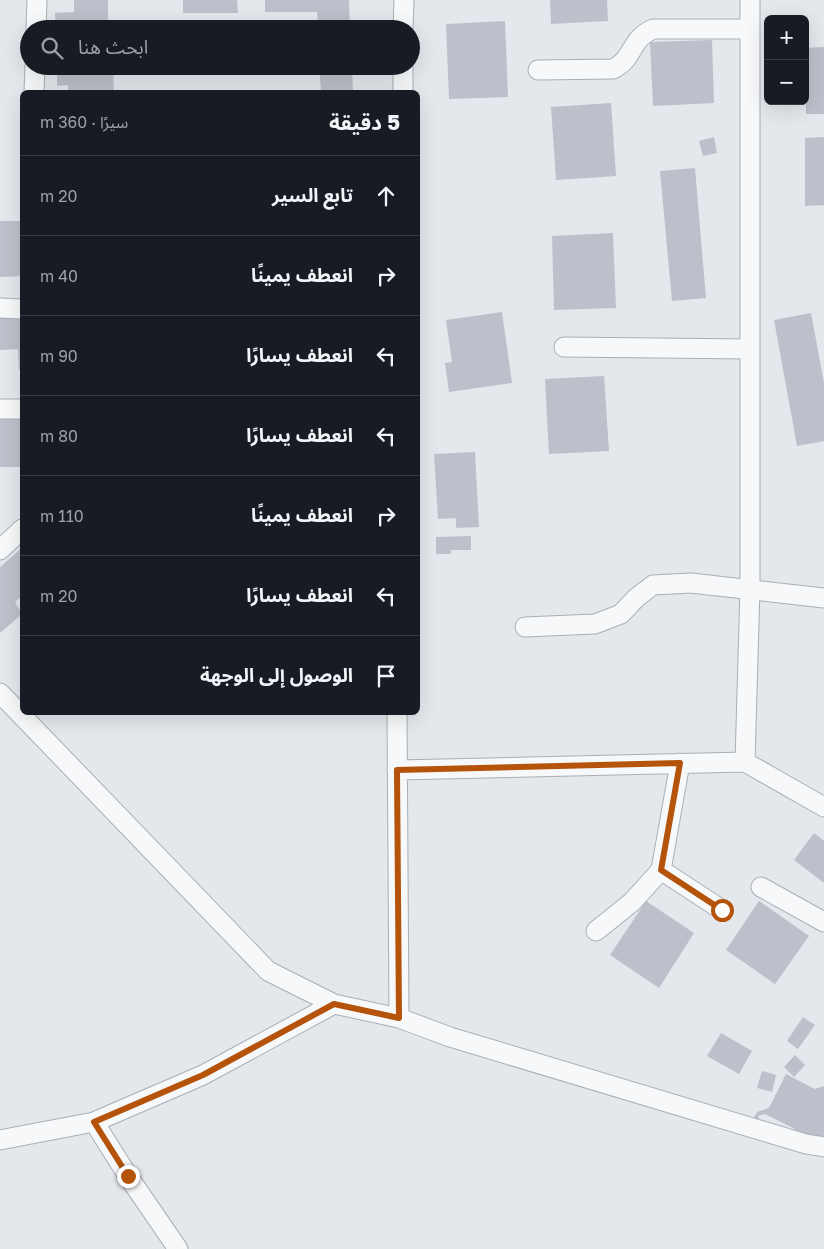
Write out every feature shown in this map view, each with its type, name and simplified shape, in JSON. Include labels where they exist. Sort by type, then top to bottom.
[{"type":"street","points":[[36,0],[36,20]]},
{"type":"street","points":[[403,20],[404,0]]},
{"type":"street","points":[[745,762],[750,588],[750,0]]},
{"type":"street","points":[[538,70],[613,68],[622,64],[629,57],[635,42],[643,34],[653,29],[750,29]]},
{"type":"street","points":[[34,90],[35,75]]},
{"type":"street","points":[[403,75],[403,90]]},
{"type":"street","points":[[0,308],[20,309]]},
{"type":"street","points":[[564,347],[749,349]]},
{"type":"street","points":[[0,409],[20,409]]},
{"type":"street","points":[[2,544],[20,530]]},
{"type":"street","points":[[525,627],[595,624],[621,614],[653,584],[691,582],[824,598]]},
{"type":"street","points":[[0,693],[20,714]]},
{"type":"street","points":[[21,715],[268,971],[334,1004],[399,1018],[450,1037],[806,1144],[824,1147]]},
{"type":"street","points":[[397,715],[399,1018]]},
{"type":"street","points":[[397,770],[745,762],[824,807]]},
{"type":"street","points":[[596,931],[632,902],[661,870],[680,763]]},
{"type":"street","points":[[661,870],[722,910]]},
{"type":"street","points":[[761,887],[824,922]]},
{"type":"street","points":[[0,1140],[94,1122],[203,1075],[334,1004]]},
{"type":"street","points":[[94,1122],[178,1249]]},
{"type":"building","points":[[74,0],[108,0],[108,20],[55,20],[55,13],[74,12]]},
{"type":"building","points":[[183,0],[237,0],[238,13],[183,13]]},
{"type":"building","points":[[265,0],[349,0],[350,20],[317,20],[317,12],[265,12]]},
{"type":"building","points":[[550,0],[607,0],[608,21],[551,24]]},
{"type":"building","points":[[505,21],[508,97],[449,99],[446,24]]},
{"type":"building","points":[[712,40],[714,103],[653,106],[650,42]]},
{"type":"building","points":[[824,47],[824,114],[806,114],[806,105],[809,105],[809,48]]},
{"type":"building","points":[[57,75],[113,75],[114,90],[68,90],[68,85],[57,86]]},
{"type":"building","points":[[320,75],[352,75],[353,90],[321,90]]},
{"type":"building","points":[[611,103],[616,176],[556,180],[551,107]]},
{"type":"building","points":[[714,137],[717,153],[703,156],[699,141]]},
{"type":"building","points":[[824,137],[824,205],[805,206],[805,138]]},
{"type":"building","points":[[695,168],[706,298],[672,301],[660,171]]},
{"type":"building","points":[[0,221],[20,221],[20,276],[0,277]]},
{"type":"building","points":[[613,233],[616,308],[554,310],[552,236]]},
{"type":"building","points":[[502,312],[512,383],[449,392],[445,363],[452,362],[446,320]]},
{"type":"building","points":[[811,313],[824,383],[824,441],[797,446],[774,320]]},
{"type":"building","points":[[20,315],[20,370],[18,349],[0,350],[0,318]]},
{"type":"building","points":[[604,376],[609,451],[549,454],[545,379]]},
{"type":"building","points":[[0,412],[20,412],[20,467],[0,467]]},
{"type":"building","points":[[475,452],[479,527],[456,528],[456,518],[438,519],[434,454]]},
{"type":"building","points":[[471,536],[471,550],[451,550],[451,554],[436,554],[436,537]]},
{"type":"building","points":[[20,550],[20,598],[15,602],[20,611],[20,616],[0,633],[0,567]]},
{"type":"building","points":[[814,833],[824,841],[824,883],[794,860]]},
{"type":"building","points":[[646,901],[694,933],[659,988],[610,955]]},
{"type":"building","points":[[759,901],[809,936],[775,984],[726,950]]},
{"type":"building","points":[[803,1017],[815,1025],[798,1049],[787,1041]]},
{"type":"building","points":[[721,1033],[752,1051],[739,1074],[707,1056]]},
{"type":"building","points":[[795,1055],[805,1065],[794,1077],[784,1067]]},
{"type":"building","points":[[762,1071],[776,1075],[772,1092],[757,1088]]},
{"type":"building","points":[[786,1074],[815,1089],[824,1086],[824,1144],[791,1130],[795,1129],[765,1114],[758,1116],[761,1124],[749,1127],[757,1112],[769,1108]]},
{"type":"route","points":[[128,1176],[94,1122],[203,1075],[334,1004],[399,1018],[397,770],[680,763],[661,870],[722,910]]}]
